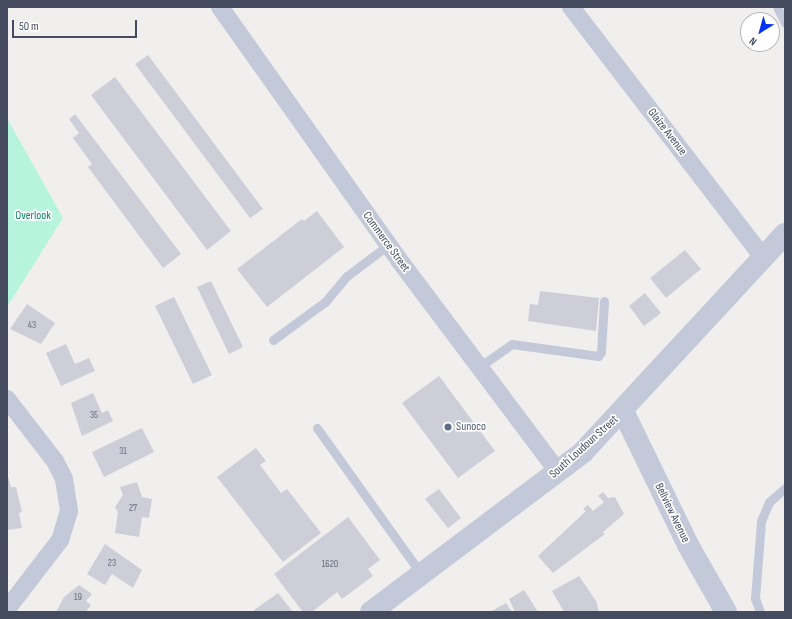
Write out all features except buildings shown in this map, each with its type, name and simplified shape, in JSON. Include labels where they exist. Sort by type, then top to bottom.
[{"type":"street","name":"Commerce Street","points":[[220,7],[388,245],[558,472]]},
{"type":"street","name":"Glaize Avenue","points":[[571,7],[777,247]]},
{"type":"street","name":"South Loudoun Street","points":[[371,612],[558,472],[623,411],[777,247]]},
{"type":"street","points":[[7,399],[55,461],[64,479],[69,511],[60,540],[7,609]]},
{"type":"street","name":"Bellview Avenue","points":[[623,411],[688,545],[726,612]]},
{"type":"lane","points":[[777,7],[785,23]]},
{"type":"lane","points":[[272,340],[325,302],[349,274],[388,245]]},
{"type":"lane","points":[[479,367],[512,344],[598,356],[601,352],[604,301]]},
{"type":"lane","points":[[316,428],[422,575]]},
{"type":"lane","points":[[760,612],[755,598],[761,521],[769,502],[785,488]]},
{"type":"green space","name":"Overlook","points":[[7,118],[63,218],[7,307]]},
{"type":"place","name":"Sunoco","points":[[448,427]]}]
